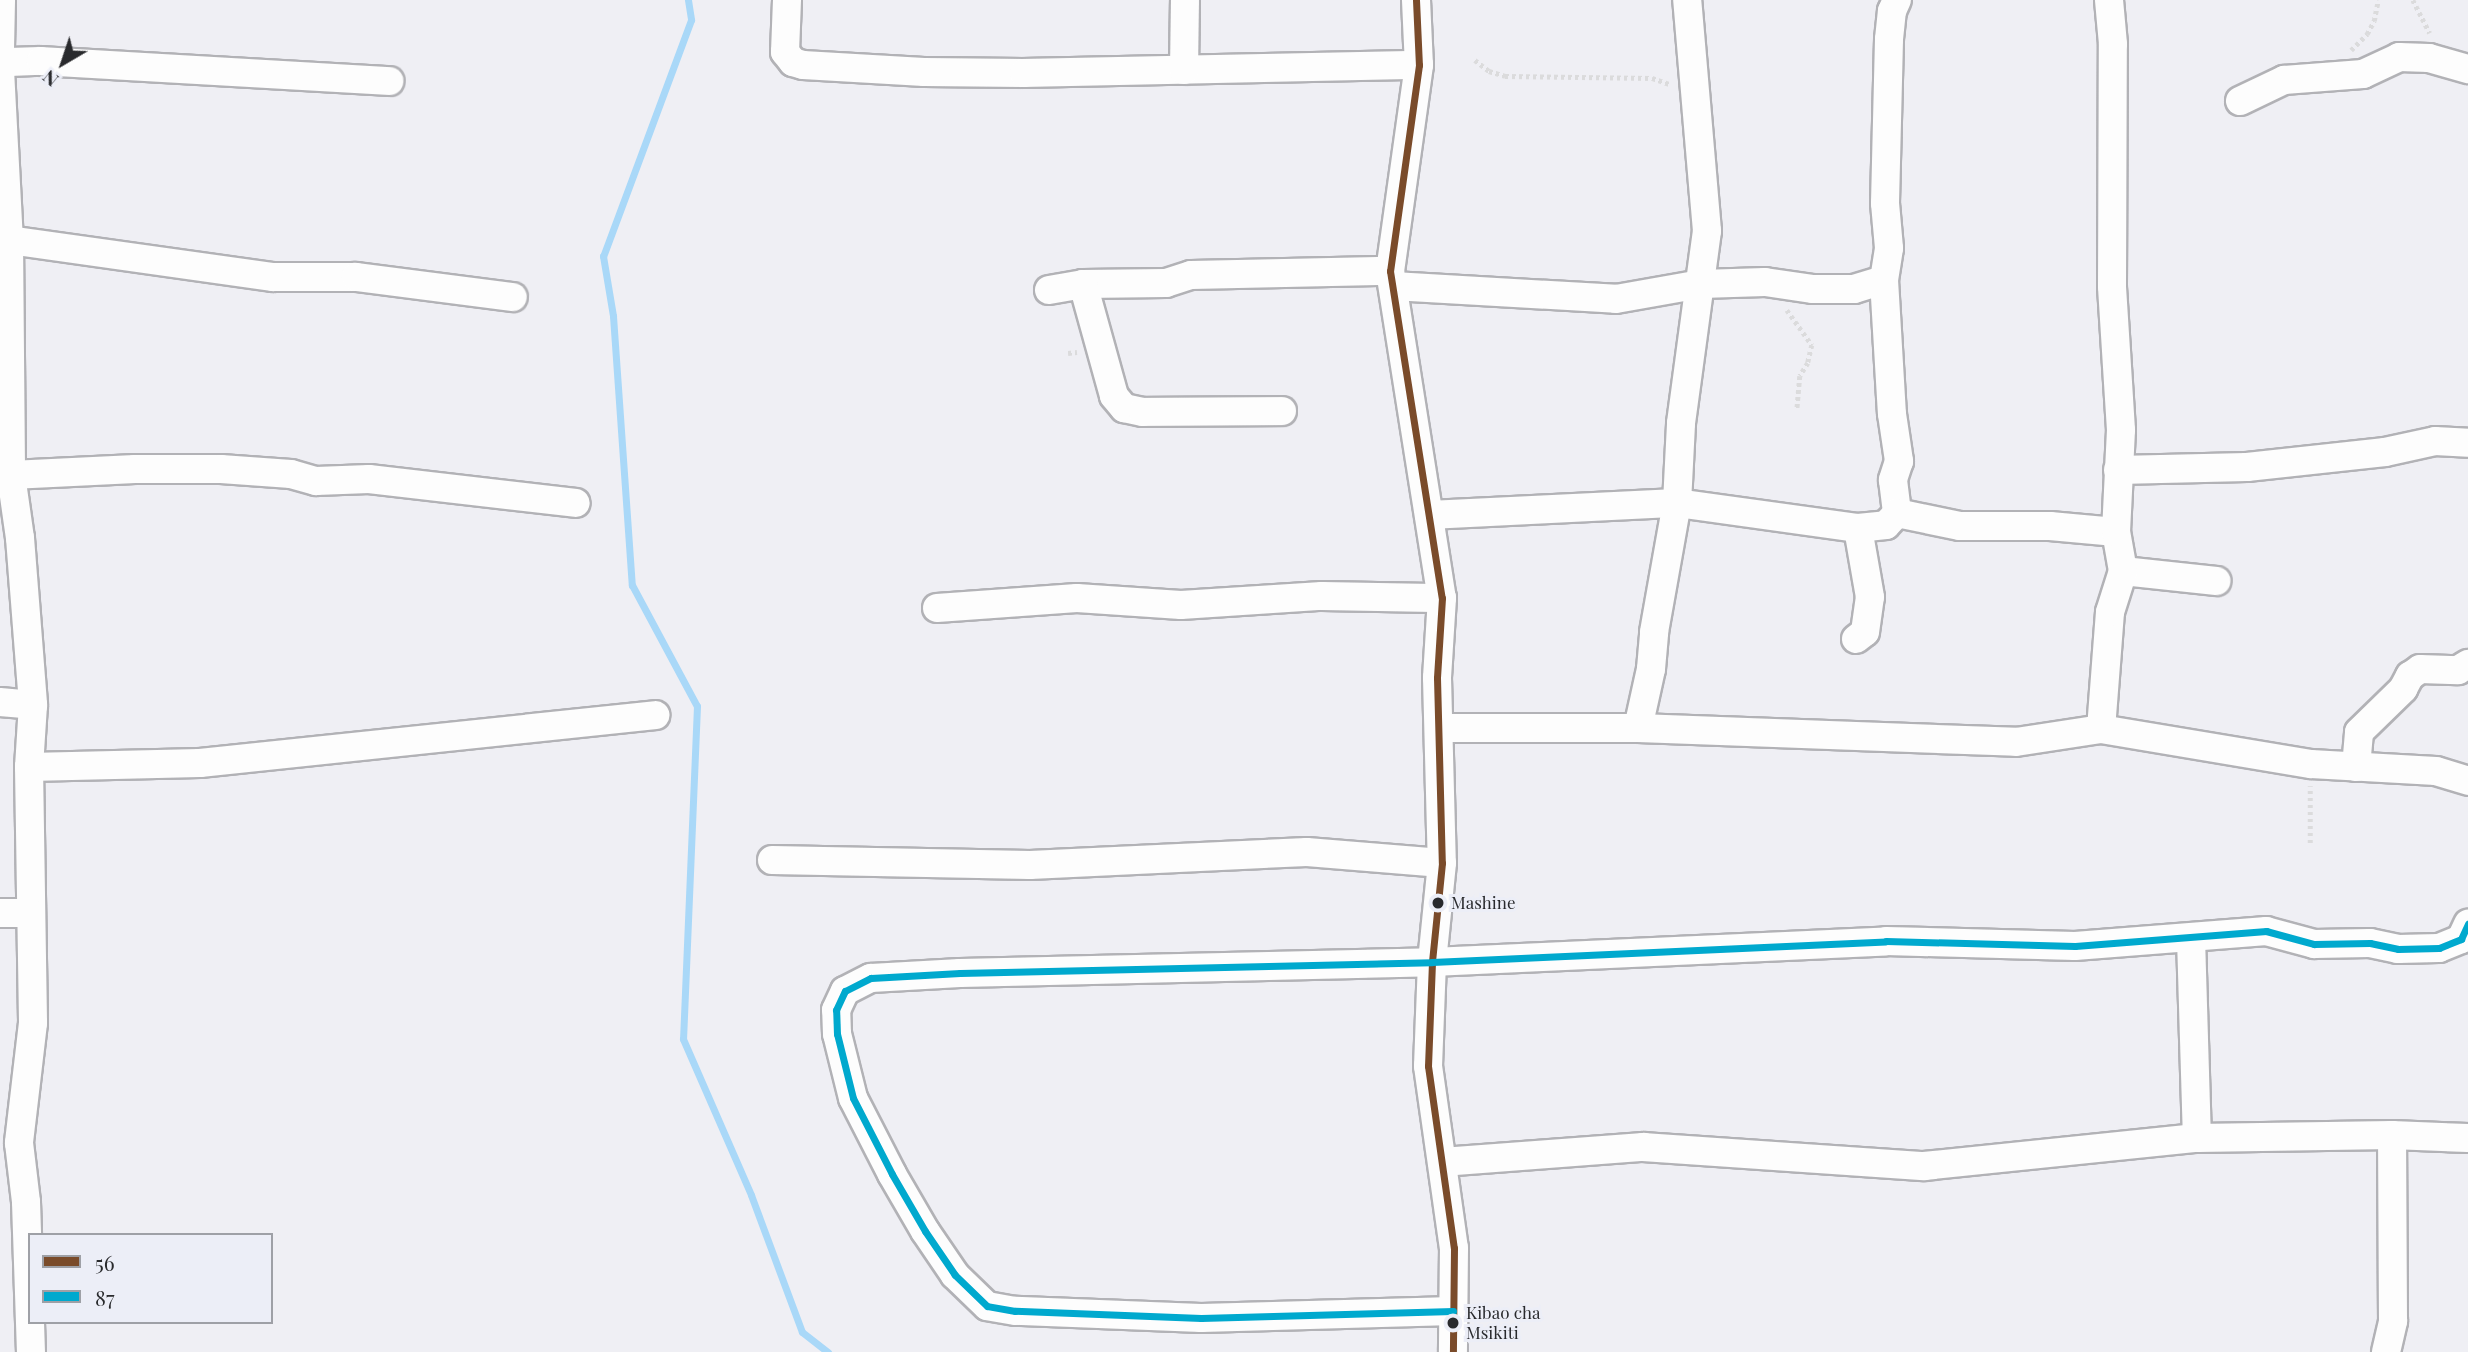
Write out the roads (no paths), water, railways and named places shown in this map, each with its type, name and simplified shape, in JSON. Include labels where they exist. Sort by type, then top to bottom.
[{"type":"street","points":[[0,49],[1,0]]},
{"type":"street","points":[[787,0],[785,52],[793,62],[803,65],[924,72],[1419,65]]},
{"type":"street","points":[[1184,70],[1185,0]]},
{"type":"street","points":[[1416,0],[1419,65],[1391,278],[1442,598],[1437,678],[1440,728],[1438,796],[1442,863],[1432,962],[1428,1066],[1454,1248],[1453,1352]]},
{"type":"street","points":[[1638,728],[1651,669],[1654,632],[1677,503],[1681,423],[1707,231],[1687,0]]},
{"type":"street","points":[[1429,514],[1677,503],[1858,528],[1886,525],[1897,513],[1893,480],[1899,461],[1892,414],[1884,280],[1889,248],[1885,203],[1889,39],[1892,11],[1897,0]]},
{"type":"street","points":[[2101,729],[2110,612],[2123,570],[2116,532],[2121,430],[2112,286],[2113,44],[2109,0]]},
{"type":"street","points":[[2240,101],[2284,80],[2363,74],[2399,57],[2429,58],[2468,69]]},
{"type":"street","points":[[28,1262],[26,1202],[10,1143],[33,1023],[29,768],[33,705],[20,538],[10,475],[4,383],[9,240],[0,69],[9,62],[41,61],[389,80]]},
{"type":"street","points":[[9,240],[273,276],[356,277],[513,297]]},
{"type":"street","points":[[1049,290],[1083,284],[1166,283],[1191,275],[1391,278],[1616,299],[1701,284],[1765,282],[1812,289],[1854,289],[1884,280]]},
{"type":"street","points":[[1083,284],[1114,396],[1124,408],[1143,412],[1282,411]]},
{"type":"street","points":[[2118,470],[2248,467],[2385,452],[2435,441],[2468,443]]},
{"type":"street","points":[[10,475],[135,469],[220,469],[291,474],[316,481],[369,479],[576,503]]},
{"type":"street","points":[[1897,513],[1960,526],[2050,527],[2116,532]]},
{"type":"street","points":[[1856,639],[1865,632],[1870,597],[1858,528]]},
{"type":"street","points":[[2123,570],[2217,581]]},
{"type":"street","points":[[937,608],[1077,598],[1181,606],[1322,596],[1442,598]]},
{"type":"street","points":[[2356,767],[2360,732],[2403,689],[2410,676],[2420,669],[2458,670],[2468,664]]},
{"type":"street","points":[[0,702],[33,705]]},
{"type":"street","points":[[29,768],[200,763],[655,715]]},
{"type":"street","points":[[1440,728],[1638,728],[2016,742],[2101,729],[2311,764],[2436,771],[2468,781]]},
{"type":"street","points":[[772,860],[1030,865],[1307,852],[1442,863]]},
{"type":"street","points":[[0,913],[30,913]]},
{"type":"street","points":[[1453,1311],[1201,1318],[1014,1311],[988,1306],[955,1275],[892,1174],[853,1098],[837,1034],[836,1010],[845,991],[872,978],[1432,962],[1886,942],[2075,946],[2266,931],[2314,943],[2370,943],[2398,949],[2439,947],[2461,939],[2468,924]]},
{"type":"street","points":[[2191,938],[2197,1138]]},
{"type":"street","points":[[1443,1162],[1643,1147],[1924,1166],[2197,1138],[2392,1135],[2468,1138]]},
{"type":"street","points":[[2386,1352],[2393,1321],[2392,1135]]},
{"type":"street","points":[[30,1324],[31,1352]]},
{"type":"waterway","points":[[688,0],[691,20],[603,256],[613,316],[632,585],[697,706],[683,1039],[751,1195],[802,1332],[828,1352]]},
{"type":"place","name":"Mashine","points":[[1438,903]]},
{"type":"place","name":"Kibao cha Msikiti","points":[[1453,1323]]}]
